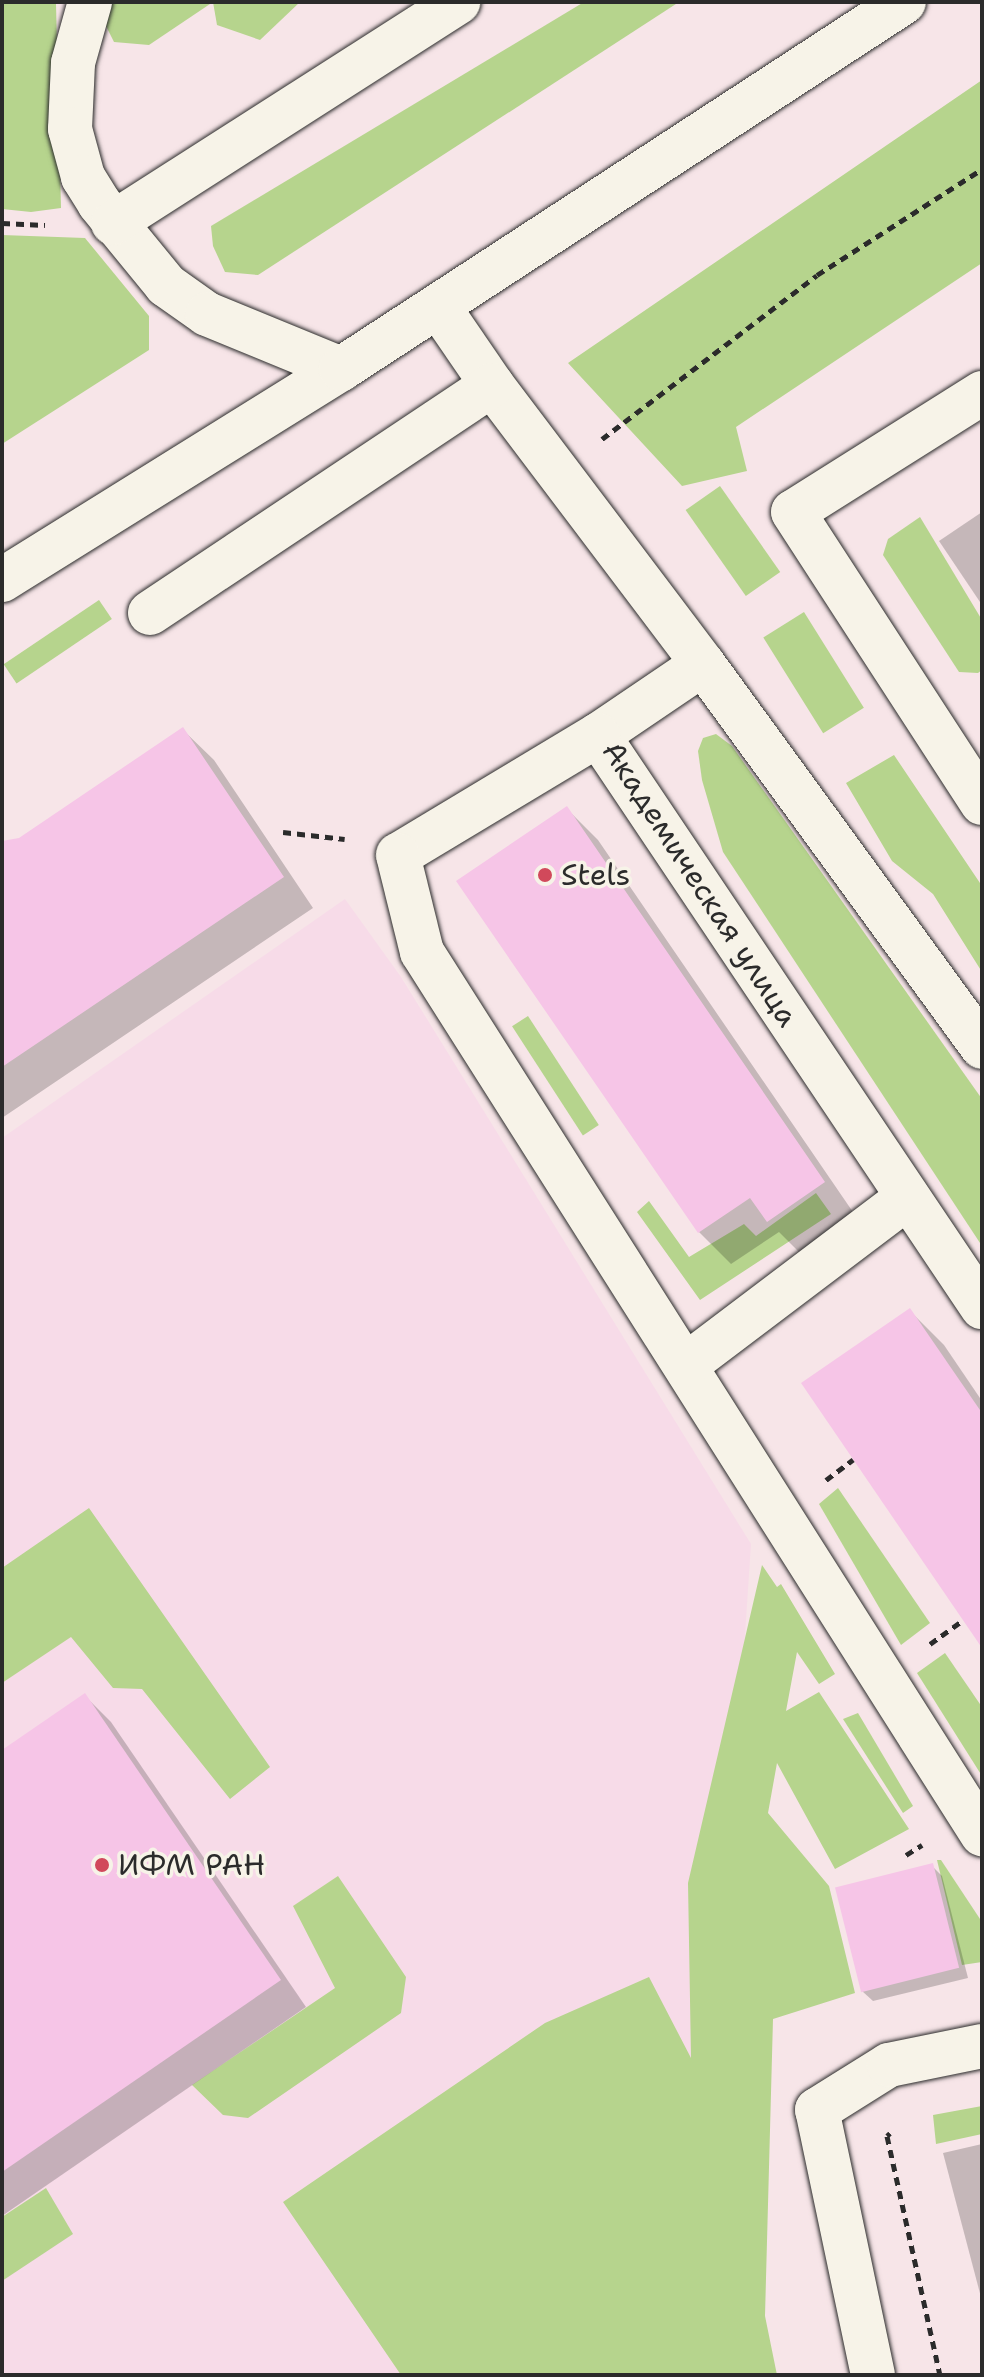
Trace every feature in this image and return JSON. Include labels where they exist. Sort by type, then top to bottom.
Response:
[{"type":"street","points":[[90,2],[73,63],[70,129],[83,177],[106,213],[166,285],[207,314],[341,369]]},
{"type":"street","points":[[106,213],[458,2]]},
{"type":"street","points":[[2,580],[341,369],[904,2]]},
{"type":"street","points":[[438,306],[492,385],[703,664],[982,1047]]},
{"type":"street","points":[[150,613],[492,385]]},
{"type":"street","points":[[982,393],[793,512],[982,805]]},
{"type":"street","name":"Академическая улица","points":[[703,664],[598,735],[982,1307]]},
{"type":"street","points":[[598,735],[398,855],[422,952],[982,1834]]},
{"type":"street","points":[[686,1365],[908,1197]]},
{"type":"street","points":[[873,2375],[817,2110],[889,2065],[982,2046]]},
{"type":"path","points":[[558,472],[817,275],[982,169]]},
{"type":"path","points":[[820,1484],[853,1460]]},
{"type":"path","points":[[925,1647],[963,1620]]},
{"type":"path","points":[[889,2065],[905,2121],[887,2136],[940,2375]]},
{"type":"shaded area","name":"ИФМ РАН","points":[[345,899],[401,977],[751,1544],[696,2375],[2,2375],[2,1138]]},
{"type":"green space","points":[[2,2],[56,4],[61,208],[31,212],[2,209]]},
{"type":"green space","points":[[112,2],[210,4],[149,45],[114,42],[102,18]]},
{"type":"green space","points":[[213,2],[300,2],[260,40],[217,25]]},
{"type":"green space","points":[[584,2],[679,2],[258,275],[225,272],[213,246],[211,226]]},
{"type":"green space","points":[[982,80],[982,263],[736,427],[747,471],[682,486],[568,363]]},
{"type":"green space","points":[[2,235],[85,238],[149,316],[149,350],[2,444]]},
{"type":"green space","points":[[720,486],[780,572],[746,596],[686,510]]},
{"type":"green space","points":[[920,517],[982,620],[982,670],[978,673],[959,672],[883,555],[888,539]]},
{"type":"green space","points":[[99,600],[112,619],[17,683],[4,664]]},
{"type":"green space","points":[[804,612],[864,708],[823,733],[763,637]]},
{"type":"green space","points":[[716,734],[732,746],[982,1099],[982,1246],[723,852],[702,780],[698,751],[703,738]]},
{"type":"green space","points":[[894,755],[982,886],[982,972],[933,894],[892,861],[846,783]]},
{"type":"green space","points":[[528,1016],[599,1125],[583,1135],[512,1026]]},
{"type":"green space","points":[[816,1193],[831,1214],[700,1300],[637,1212],[649,1201],[689,1257],[744,1224],[756,1236]]},
{"type":"green space","points":[[838,1488],[930,1623],[901,1645],[819,1504]]},
{"type":"green space","points":[[89,1508],[270,1767],[230,1799],[142,1689],[113,1688],[71,1637],[2,1683],[2,1568]]},
{"type":"green space","points":[[762,1565],[777,1587],[781,1584],[835,1674],[819,1684],[797,1652],[786,1711],[819,1692],[909,1829],[835,1869],[777,1763],[768,1813],[829,1886],[855,1993],[773,2019],[765,2316],[777,2375],[401,2375],[283,2202],[545,2023],[649,1977],[691,2058],[688,1883]]},
{"type":"green space","points":[[945,1653],[982,1707],[982,1776],[917,1673]]},
{"type":"green space","points":[[858,1713],[913,1806],[903,1813],[843,1719]]},
{"type":"green space","points":[[937,1860],[941,1860],[982,1922],[982,1962],[962,1965]]},
{"type":"green space","points":[[338,1876],[406,1977],[401,2013],[248,2118],[223,2115],[192,2085],[335,1988],[293,1906]]},
{"type":"green space","points":[[982,2106],[982,2134],[936,2144],[933,2115]]},
{"type":"green space","points":[[46,2188],[73,2234],[2,2281],[2,2217]]},
{"type":"building","points":[[183,727],[284,877],[2,1067],[2,841],[19,838]]},
{"type":"building","points":[[567,806],[825,1182],[767,1222],[750,1198],[698,1233],[456,881]]},
{"type":"building","points":[[910,1308],[982,1413],[982,1648],[801,1383]]},
{"type":"building","name":"ИФМ РАН","points":[[85,1693],[281,1980],[2,2172],[2,1750]]},
{"type":"building","points":[[933,1863],[959,1968],[861,1992],[835,1887]]},
{"type":"place","name":"Stels","points":[[545,875]]},
{"type":"place","name":"ИФМ РАН","points":[[102,1865]]}]
